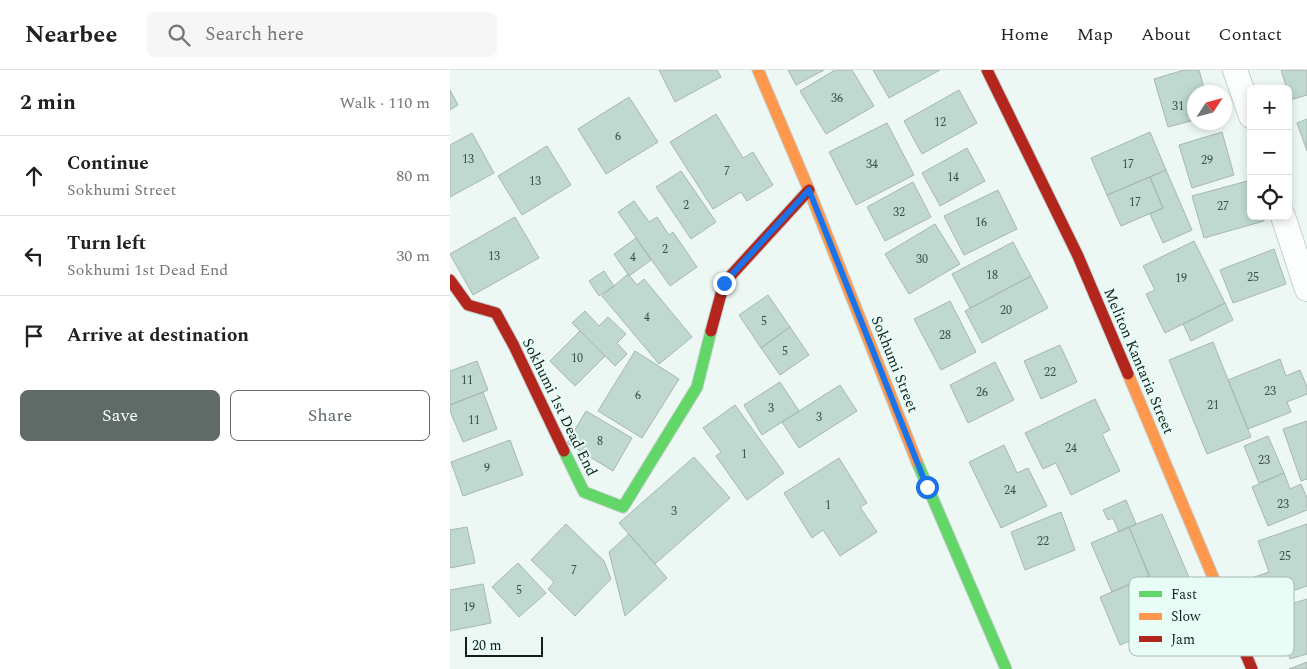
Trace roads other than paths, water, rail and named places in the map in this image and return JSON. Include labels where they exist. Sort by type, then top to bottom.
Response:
[{"type":"street","name":"Sokhumi Street","points":[[758,70],[809,190],[927,487],[1006,669]]},
{"type":"street","name":"Meliton Kantaria Street","points":[[987,70],[1078,256],[1213,577]]},
{"type":"street","points":[[1236,70],[1247,104]]},
{"type":"street","name":"Sokhumi 1st Dead End","points":[[450,280],[468,305],[496,313],[514,346],[584,492],[623,507],[697,387],[724,283],[809,190]]},
{"type":"street","points":[[1284,220],[1307,289]]},
{"type":"street","name":"Meliton Kantaria Street","points":[[1247,656],[1252,669]]}]
